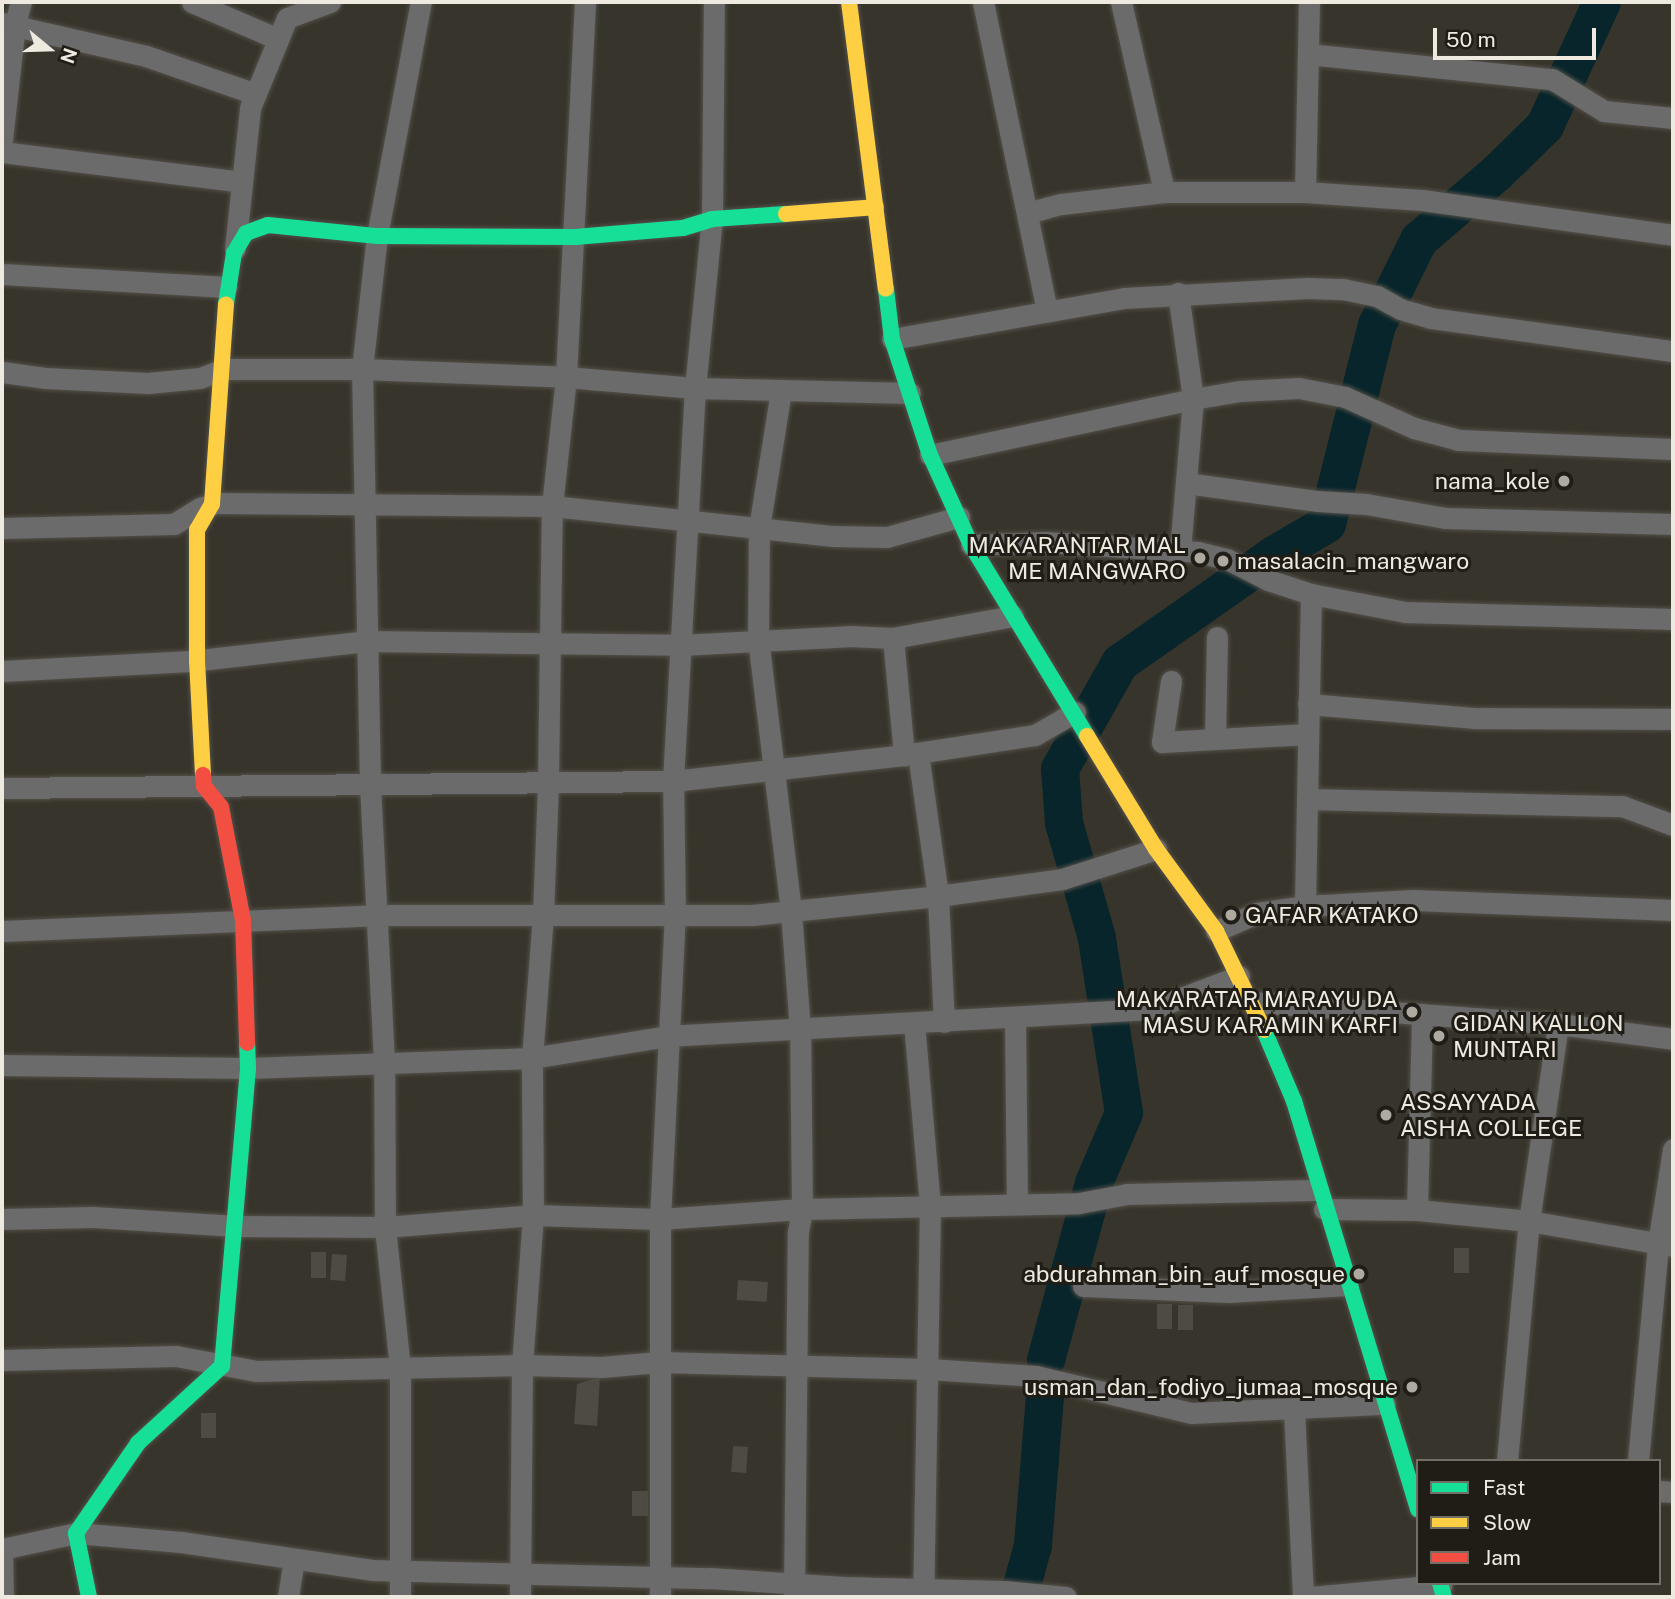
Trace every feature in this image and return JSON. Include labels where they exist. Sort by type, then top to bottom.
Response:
[{"type":"street","points":[[2,140],[9,23],[21,2]]},
{"type":"street","points":[[192,2],[278,39]]},
{"type":"street","points":[[89,1597],[76,1533],[138,1443],[222,1366],[248,1068],[243,920],[221,807],[204,786],[197,660],[197,530],[212,504],[224,369],[227,287],[234,253],[250,108],[287,18],[330,2]]},
{"type":"street","points":[[400,1597],[400,1368],[385,1227],[384,1061],[370,783],[362,503],[362,369],[377,236],[421,2]]},
{"type":"street","points":[[520,1597],[522,1365],[533,1215],[532,1058],[543,915],[548,782],[552,506],[566,377],[585,2]]},
{"type":"street","points":[[660,1588],[660,1219],[675,916],[673,780],[695,388],[712,219],[714,2]]},
{"type":"street","points":[[849,2],[892,339],[930,455],[971,545],[1156,849],[1216,931],[1252,1002],[1294,1101],[1321,1199],[1416,1497]]},
{"type":"street","points":[[983,2],[1047,311]]},
{"type":"street","points":[[1121,2],[1164,192]]},
{"type":"street","points":[[1305,192],[1309,2]]},
{"type":"street","points":[[9,23],[146,56],[256,94]]},
{"type":"street","points":[[1308,54],[1552,79],[1604,111],[1673,118]]},
{"type":"street","points":[[2,152],[242,182]]},
{"type":"street","points":[[1027,214],[1061,204],[1164,192],[1305,192],[1422,200],[1673,235]]},
{"type":"street","points":[[234,253],[246,233],[268,225],[377,236],[575,237],[683,228],[712,219],[876,207]]},
{"type":"street","points":[[2,274],[227,287]]},
{"type":"street","points":[[892,339],[1047,311],[1178,293],[1308,288],[1343,289],[1377,296],[1401,310],[1499,330],[1673,351]]},
{"type":"street","points":[[1178,293],[1193,399],[1180,550]]},
{"type":"street","points":[[2,373],[148,383],[200,378],[224,369],[362,369],[566,377],[695,388],[910,393]]},
{"type":"street","points":[[930,455],[1193,399],[1240,391],[1299,388],[1345,397],[1414,428],[1459,440],[1673,449]]},
{"type":"street","points":[[781,390],[760,528],[758,640],[791,911],[800,1029],[802,1209],[797,1232],[799,1365],[794,1590]]},
{"type":"street","points":[[1186,483],[1318,501],[1366,504],[1445,518],[1673,524]]},
{"type":"street","points":[[2,528],[174,524],[212,504],[552,506],[689,519],[833,537],[887,537],[958,517]]},
{"type":"street","points":[[971,545],[1045,542],[1180,550],[1227,559],[1268,580],[1311,594],[1405,612],[1673,619]]},
{"type":"street","points":[[1306,906],[1311,594]]},
{"type":"street","points":[[2,671],[197,660],[366,641],[550,641],[680,645],[849,636],[893,638],[1013,616]]},
{"type":"street","points":[[893,638],[911,754],[938,896],[944,1021]]},
{"type":"street","points":[[1215,739],[1217,638]]},
{"type":"street","points":[[1171,681],[1162,742],[1308,734]]},
{"type":"street","points":[[1308,704],[1473,718],[1673,719]]},
{"type":"street","points":[[2,788],[673,780],[911,754],[1035,735],[1076,714]]},
{"type":"street","points":[[1307,799],[1622,806],[1673,825]]},
{"type":"street","points":[[2,931],[377,915],[675,916],[791,911],[938,896],[1072,877],[1156,849]]},
{"type":"street","points":[[1216,931],[1257,914],[1306,906],[1413,900],[1673,910]]},
{"type":"street","points":[[2,1065],[248,1068],[384,1061],[532,1058],[668,1036],[1152,1009],[1239,976]]},
{"type":"street","points":[[1252,1002],[1558,1024],[1673,1039]]},
{"type":"street","points":[[1417,1210],[1422,1014]]},
{"type":"street","points":[[1015,1018],[1017,1203]]},
{"type":"street","points":[[914,1023],[930,1207],[923,1593]]},
{"type":"street","points":[[1507,1459],[1529,1221],[1558,1024]]},
{"type":"street","points":[[1638,1459],[1666,1245],[1673,1149]]},
{"type":"street","points":[[2,1219],[93,1217],[236,1226],[385,1227],[533,1215],[660,1219],[802,1209],[1079,1203],[1127,1194],[1321,1199],[1529,1221],[1666,1245]]},
{"type":"street","points":[[1083,1286],[1229,1292],[1348,1285]]},
{"type":"street","points":[[2,1360],[176,1356],[257,1371],[522,1365],[601,1367],[659,1362],[929,1369],[1036,1376],[1191,1413],[1294,1411],[1385,1404]]},
{"type":"street","points":[[1294,1411],[1303,1597]]},
{"type":"street","points":[[3,1597],[2,1549],[76,1533],[181,1542],[294,1561],[402,1571],[521,1574],[660,1588],[710,1578],[794,1590],[923,1593],[1004,1591],[1066,1597]]},
{"type":"street","points":[[288,1597],[294,1561]]},
{"type":"street","points":[[1311,1597],[1442,1589]]},
{"type":"building","points":[[1454,1248],[1469,1248],[1469,1273],[1454,1273]]},
{"type":"building","points":[[311,1252],[326,1252],[326,1278],[311,1278]]},
{"type":"building","points":[[332,1254],[347,1255],[345,1281],[330,1280]]},
{"type":"building","points":[[738,1280],[768,1282],[767,1302],[737,1300]]},
{"type":"building","points":[[1157,1304],[1172,1304],[1172,1329],[1157,1329]]},
{"type":"building","points":[[1178,1305],[1193,1305],[1193,1330],[1178,1330]]},
{"type":"building","points":[[600,1377],[597,1426],[574,1424],[577,1384]]},
{"type":"building","points":[[201,1413],[216,1413],[216,1438],[201,1438]]},
{"type":"building","points":[[733,1446],[748,1447],[746,1473],[731,1472]]},
{"type":"building","points":[[632,1491],[648,1491],[648,1516],[632,1516]]},
{"type":"waterway","points":[[1046,1360],[1094,1183],[1124,1113],[1097,938],[1064,823],[1060,769],[1120,663],[1274,555],[1327,524],[1377,325],[1419,240],[1498,172],[1545,126],[1602,2]]},
{"type":"waterway","points":[[1019,1597],[1033,1545],[1045,1396]]},
{"type":"traffic: fast","points":[[226,304],[234,253],[246,233],[268,225],[377,236],[575,237],[683,228],[712,219],[786,214]]},
{"type":"traffic: fast","points":[[886,289],[892,339],[930,455],[971,545],[1087,736]]},
{"type":"traffic: fast","points":[[1264,1030],[1294,1101],[1416,1503]]},
{"type":"traffic: fast","points":[[89,1597],[76,1533],[138,1443],[222,1366],[248,1068],[247,1043]]},
{"type":"traffic: fast","points":[[1441,1585],[1444,1597]]},
{"type":"traffic: slow","points":[[849,2],[886,289]]},
{"type":"traffic: slow","points":[[786,214],[876,207]]},
{"type":"traffic: slow","points":[[203,775],[197,660],[197,530],[212,504],[226,304]]},
{"type":"traffic: slow","points":[[1087,736],[1156,849],[1216,931],[1264,1030]]},
{"type":"traffic: jam","points":[[203,775],[204,786],[221,807],[243,920],[247,1043]]},
{"type":"place","name":"nama_kole","points":[[1564,481]]},
{"type":"place","name":"MAKARANTAR MAL ME MANGWARO","points":[[1200,558]]},
{"type":"place","name":"masalacin_mangwaro","points":[[1223,561]]},
{"type":"place","name":"GAFAR KATAKO","points":[[1231,915]]},
{"type":"place","name":"MAKARATAR MARAYU DA MASU KARAMIN KARFI","points":[[1412,1012]]},
{"type":"place","name":"GIDAN KALLON MUNTARI","points":[[1439,1036]]},
{"type":"place","name":"ASSAYYADA AISHA COLLEGE","points":[[1386,1115]]},
{"type":"place","name":"abdurahman_bin_auf_mosque","points":[[1359,1274]]},
{"type":"place","name":"usman_dan_fodiyo_jumaa_mosque","points":[[1412,1387]]}]
